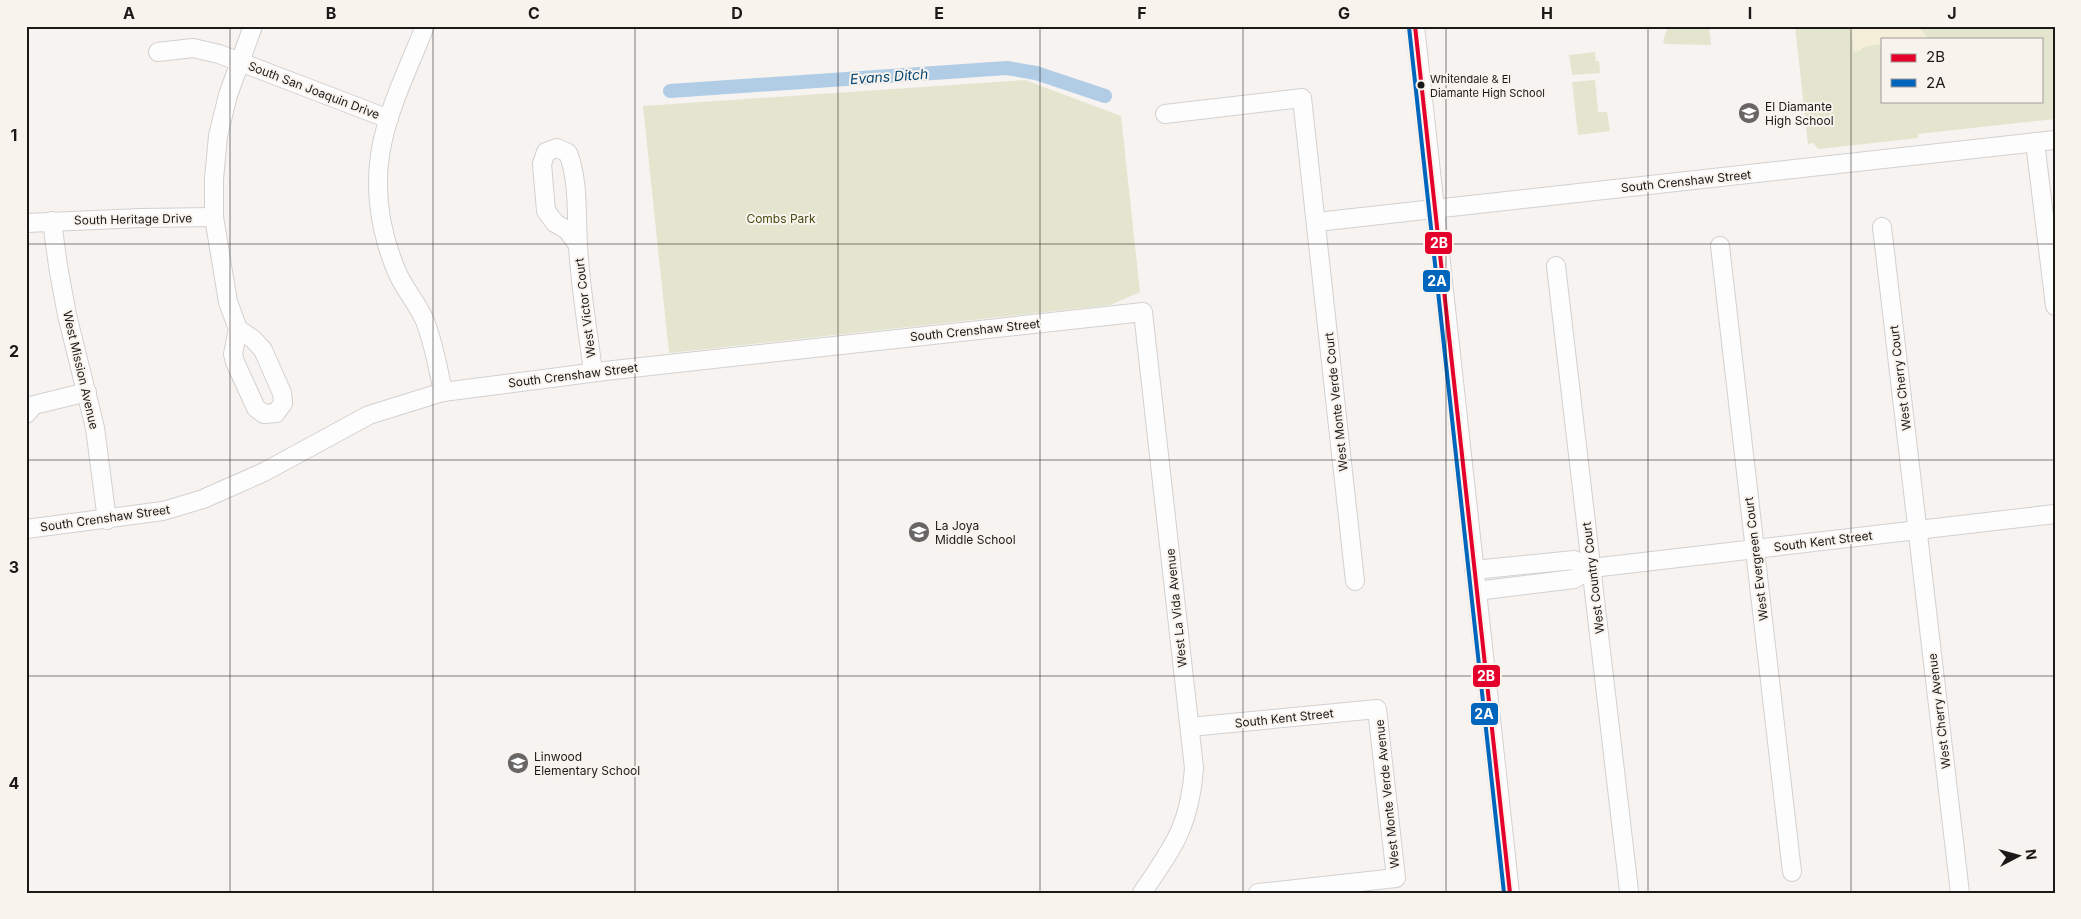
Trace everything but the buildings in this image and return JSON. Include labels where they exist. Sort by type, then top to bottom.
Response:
[{"type":"street","points":[[238,329],[228,302],[214,217],[214,178],[218,136],[228,95],[253,26]]},
{"type":"street","points":[[425,26],[389,119],[382,146],[378,193],[383,232],[397,273],[424,320],[437,363],[443,392]]},
{"type":"street","points":[[1415,26],[1510,893]]},
{"type":"street","name":"South San Joaquin Drive","points":[[158,52],[193,48],[239,62],[389,119]]},
{"type":"street","points":[[1165,114],[1302,98],[1317,222]]},
{"type":"street","name":"South Crenshaw Street","points":[[1317,222],[2055,140]]},
{"type":"street","points":[[2035,142],[2055,306]]},
{"type":"street","name":"West Victor Court","points":[[578,245],[567,230],[555,224],[546,211],[542,164],[546,152],[557,148],[568,153],[572,163],[578,220],[578,245],[593,372]]},
{"type":"street","name":"South Heritage Drive","points":[[26,223],[214,217]]},
{"type":"street","name":"West Mission Avenue","points":[[52,221],[66,307],[95,428],[107,520]]},
{"type":"street","name":"West Monte Verde Court","points":[[1317,222],[1355,581]]},
{"type":"street","name":"West Cherry Court","points":[[1882,226],[1918,530]]},
{"type":"street","name":"West Evergreen Court","points":[[1720,246],[1792,872]]},
{"type":"street","name":"West Country Court","points":[[1556,266],[1629,891]]},
{"type":"street","name":"South Crenshaw Street","points":[[26,529],[107,520],[163,511],[203,498],[264,472],[369,415],[443,392],[593,372],[1143,312]]},
{"type":"street","name":"West La Vida Avenue","points":[[1142,893],[1176,842],[1187,816],[1193,789],[1194,768],[1143,312]]},
{"type":"street","points":[[29,407],[87,392]]},
{"type":"street","name":"South Kent Street","points":[[1476,592],[1574,579],[1592,568],[2055,514]]},
{"type":"street","name":"West Cherry Avenue","points":[[1918,530],[1960,893]]},
{"type":"street","name":"South Kent Street","points":[[1474,570],[1574,560],[1592,568]]},
{"type":"street","name":"South Kent Street","points":[[1190,727],[1377,709]]},
{"type":"street","name":"West Monte Verde Avenue","points":[[1258,893],[1396,878],[1377,709]]},
{"type":"green space","points":[[1668,26],[1709,26],[1711,45],[1665,44],[1663,41]]},
{"type":"green space","points":[[1795,26],[2055,26],[2055,119],[1918,134],[1918,138],[1819,149],[1813,143],[1808,144]]},
{"type":"green space","points":[[1595,52],[1596,61],[1599,61],[1600,73],[1572,75],[1569,55]]},
{"type":"green space","name":"Combs Park","points":[[1025,80],[1121,116],[1140,292],[1110,305],[669,353],[643,106]]},
{"type":"green space","points":[[1595,80],[1598,112],[1607,112],[1610,131],[1578,135],[1572,82]]},
{"type":"sand","points":[[1851,26],[1918,26],[1928,38],[1881,38],[1881,44],[1863,47],[1860,51],[1854,52]]},
{"type":"waterway","name":"Evans Ditch","points":[[670,91],[1007,68],[1036,73],[1105,96]]},
{"type":"transit line","name":"2B","points":[[1415,26],[1510,893]]},
{"type":"transit line","name":"2A","points":[[1409,27],[1504,893]]},
{"type":"place","name":"Whitendale & El Diamante High School","points":[[1421,85]]},
{"type":"place","name":"El Diamante High School","points":[[1749,113]]},
{"type":"place","name":"La Joya Middle School","points":[[919,532]]},
{"type":"place","name":"Linwood Elementary School","points":[[518,763]]}]
